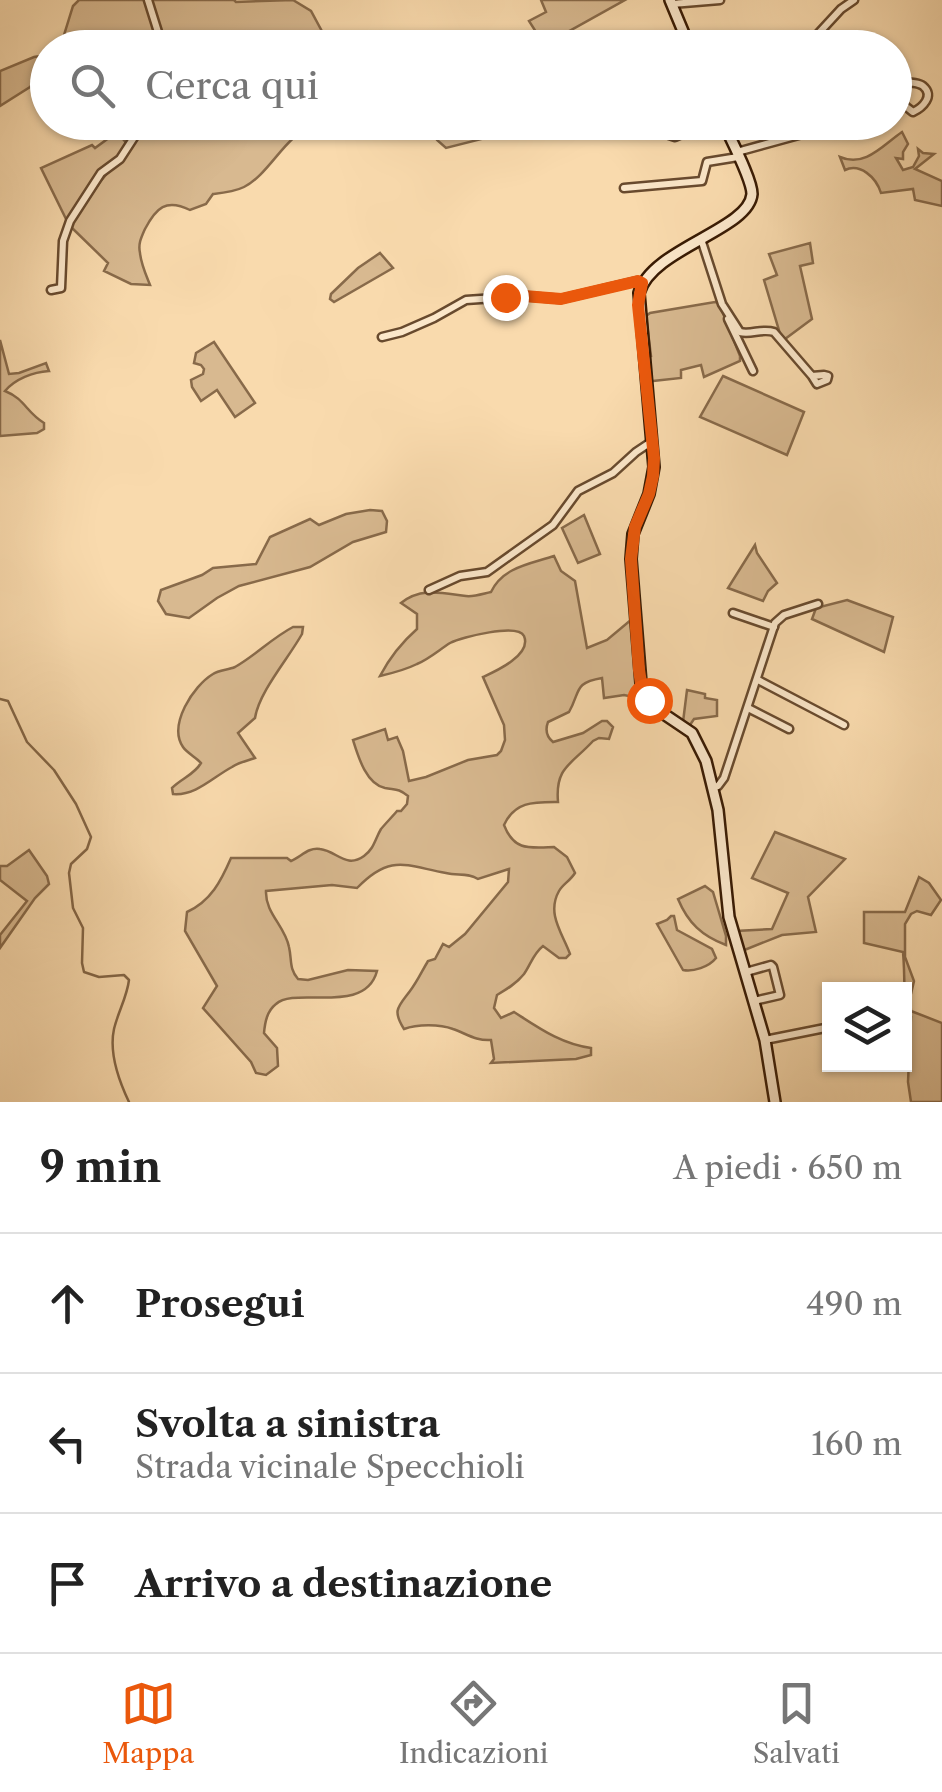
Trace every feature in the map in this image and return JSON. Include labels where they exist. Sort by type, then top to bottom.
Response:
[{"type":"street","points":[[148,0],[157,30]]},
{"type":"street","points":[[683,30],[671,2],[720,0]]},
{"type":"street","points":[[822,30],[854,0]]},
{"type":"street","points":[[912,83],[924,87],[928,96],[923,107],[912,111]]},
{"type":"street","points":[[51,290],[61,288],[63,241],[70,221],[101,174],[120,160],[133,140]]},
{"type":"street","points":[[730,140],[751,188],[750,201],[743,212],[664,261],[642,283],[638,305],[653,476],[635,527],[631,559],[641,683],[655,708],[685,726],[695,737],[714,787],[729,918],[765,1040],[775,1102]]},
{"type":"street","points":[[624,188],[702,181],[707,162],[783,140]]},
{"type":"street","points":[[701,239],[722,304],[752,371]]},
{"type":"street","points":[[382,336],[402,332],[466,300],[524,296],[561,299],[642,283]]},
{"type":"street","points":[[722,304],[740,332],[774,332],[812,376]]},
{"type":"street","points":[[429,590],[460,576],[487,572],[557,521],[578,490],[613,473],[652,442]]},
{"type":"street","points":[[714,787],[724,778],[774,627],[784,615],[818,604]]},
{"type":"street","points":[[733,613],[774,627]]},
{"type":"street","points":[[758,680],[844,725]]},
{"type":"street","points":[[748,708],[789,729]]},
{"type":"street","points":[[746,972],[773,966],[783,1005]]},
{"type":"street","points":[[754,1001],[780,994]]},
{"type":"street","points":[[765,1040],[822,1029]]},
{"type":"shaded area","points":[[79,0],[144,0],[155,30],[66,30],[73,6]]},
{"type":"shaded area","points":[[151,0],[293,0],[311,11],[321,30],[160,30]]},
{"type":"shaded area","points":[[541,0],[625,0],[571,30],[535,30],[529,21],[546,12]]},
{"type":"shaded area","points":[[30,59],[30,87],[0,106],[0,71]]},
{"type":"shaded area","points":[[106,140],[124,140],[128,145],[98,174],[67,221],[41,168],[92,145],[95,148]]},
{"type":"shaded area","points":[[134,140],[291,140],[244,187],[213,194],[206,204],[190,210],[168,205],[153,215],[139,250],[150,285],[131,284],[104,271],[108,263],[70,226],[100,182],[121,162]]},
{"type":"shaded area","points":[[437,140],[478,140],[446,148]]},
{"type":"shaded area","points":[[892,140],[906,140],[903,159],[896,158],[903,170],[913,167],[918,149],[934,154],[915,169],[942,181],[942,206],[915,200],[913,189],[881,193],[867,173],[856,168],[845,170],[840,157],[858,160]]},
{"type":"shaded area","points":[[810,243],[813,263],[800,266],[812,319],[785,339],[781,337],[764,280],[777,275],[769,254]]},
{"type":"shaded area","points":[[380,253],[393,268],[334,302],[330,299],[358,268]]},
{"type":"shaded area","points":[[719,303],[740,361],[704,377],[701,365],[681,370],[681,378],[648,384],[646,357],[651,356],[646,316]]},
{"type":"shaded area","points":[[0,340],[9,374],[46,363],[49,371],[25,377],[5,391],[44,423],[44,429],[37,433],[0,436]]},
{"type":"shaded area","points":[[214,342],[255,403],[235,417],[217,390],[201,401],[192,387],[191,380],[203,374],[204,369],[194,363],[196,353]]},
{"type":"shaded area","points":[[723,376],[804,412],[787,455],[700,417]]},
{"type":"shaded area","points":[[370,510],[382,511],[387,521],[386,532],[353,542],[310,567],[239,586],[189,618],[166,614],[158,601],[161,590],[213,568],[256,564],[270,537],[310,519],[319,525]]},
{"type":"shaded area","points":[[584,515],[600,554],[578,563],[562,528]]},
{"type":"shaded area","points":[[755,545],[777,583],[763,601],[728,588]]},
{"type":"shaded area","points":[[554,556],[561,571],[575,581],[587,648],[607,640],[632,619],[638,698],[604,698],[602,678],[593,680],[579,689],[569,712],[548,722],[547,733],[553,742],[583,733],[602,721],[613,727],[609,739],[593,741],[566,767],[559,781],[558,802],[520,807],[504,825],[518,844],[554,847],[567,857],[575,873],[559,891],[554,908],[570,954],[559,958],[543,946],[521,977],[497,995],[494,1008],[501,1018],[514,1012],[560,1039],[591,1048],[591,1055],[491,1063],[491,1040],[442,1026],[404,1029],[398,1009],[428,961],[435,959],[443,944],[449,947],[465,934],[508,882],[509,869],[478,879],[399,865],[380,870],[357,888],[332,885],[266,891],[269,906],[287,939],[298,979],[348,970],[377,971],[370,985],[359,993],[285,999],[276,1004],[267,1017],[264,1033],[277,1048],[278,1066],[266,1075],[256,1073],[251,1062],[203,1008],[217,986],[185,931],[187,912],[214,889],[231,858],[291,861],[316,849],[352,861],[367,853],[381,829],[407,804],[408,796],[373,781],[353,740],[385,729],[388,740],[397,737],[409,781],[468,760],[497,755],[505,740],[504,725],[483,677],[523,650],[524,636],[520,632],[489,632],[456,640],[426,660],[380,676],[417,629],[417,614],[401,603],[424,593],[469,596],[491,592],[510,572]]},
{"type":"shaded area","points":[[847,600],[893,617],[884,652],[812,619],[816,608]]},
{"type":"shaded area","points":[[293,627],[303,627],[302,634],[268,687],[255,718],[238,733],[255,758],[235,765],[197,789],[173,794],[172,788],[201,763],[179,738],[181,717],[198,687]]},
{"type":"shaded area","points":[[687,690],[717,700],[717,716],[694,719],[690,725],[683,722]]},
{"type":"shaded area","points":[[775,832],[845,859],[808,897],[816,932],[782,935],[742,951],[736,931],[772,929],[788,893],[752,878]]},
{"type":"shaded area","points":[[29,850],[49,884],[0,948],[0,935],[27,901],[0,880],[0,866],[7,866]]},
{"type":"shaded area","points":[[919,877],[929,883],[941,900],[931,915],[917,911],[905,924],[905,957],[914,981],[912,990],[912,982],[904,982],[903,952],[864,943],[864,912],[905,912]]},
{"type":"shaded area","points":[[705,886],[713,892],[726,945],[697,928],[678,899]]},
{"type":"shaded area","points":[[671,916],[677,930],[712,949],[716,958],[713,961],[701,968],[683,970],[657,924]]},
{"type":"shaded area","points":[[912,1011],[942,1023],[942,1102],[911,1102],[908,1072],[912,1072]]},
{"type":"waterway","points":[[0,699],[8,701],[27,742],[54,770],[91,837],[87,849],[71,864],[73,908],[83,928],[84,972],[99,977],[124,975],[129,980],[113,1038],[116,1066],[129,1102]]},
{"type":"route","points":[[505,297],[561,299],[642,283],[638,305],[654,467],[649,494],[633,534],[631,559],[639,670],[649,700]]}]
